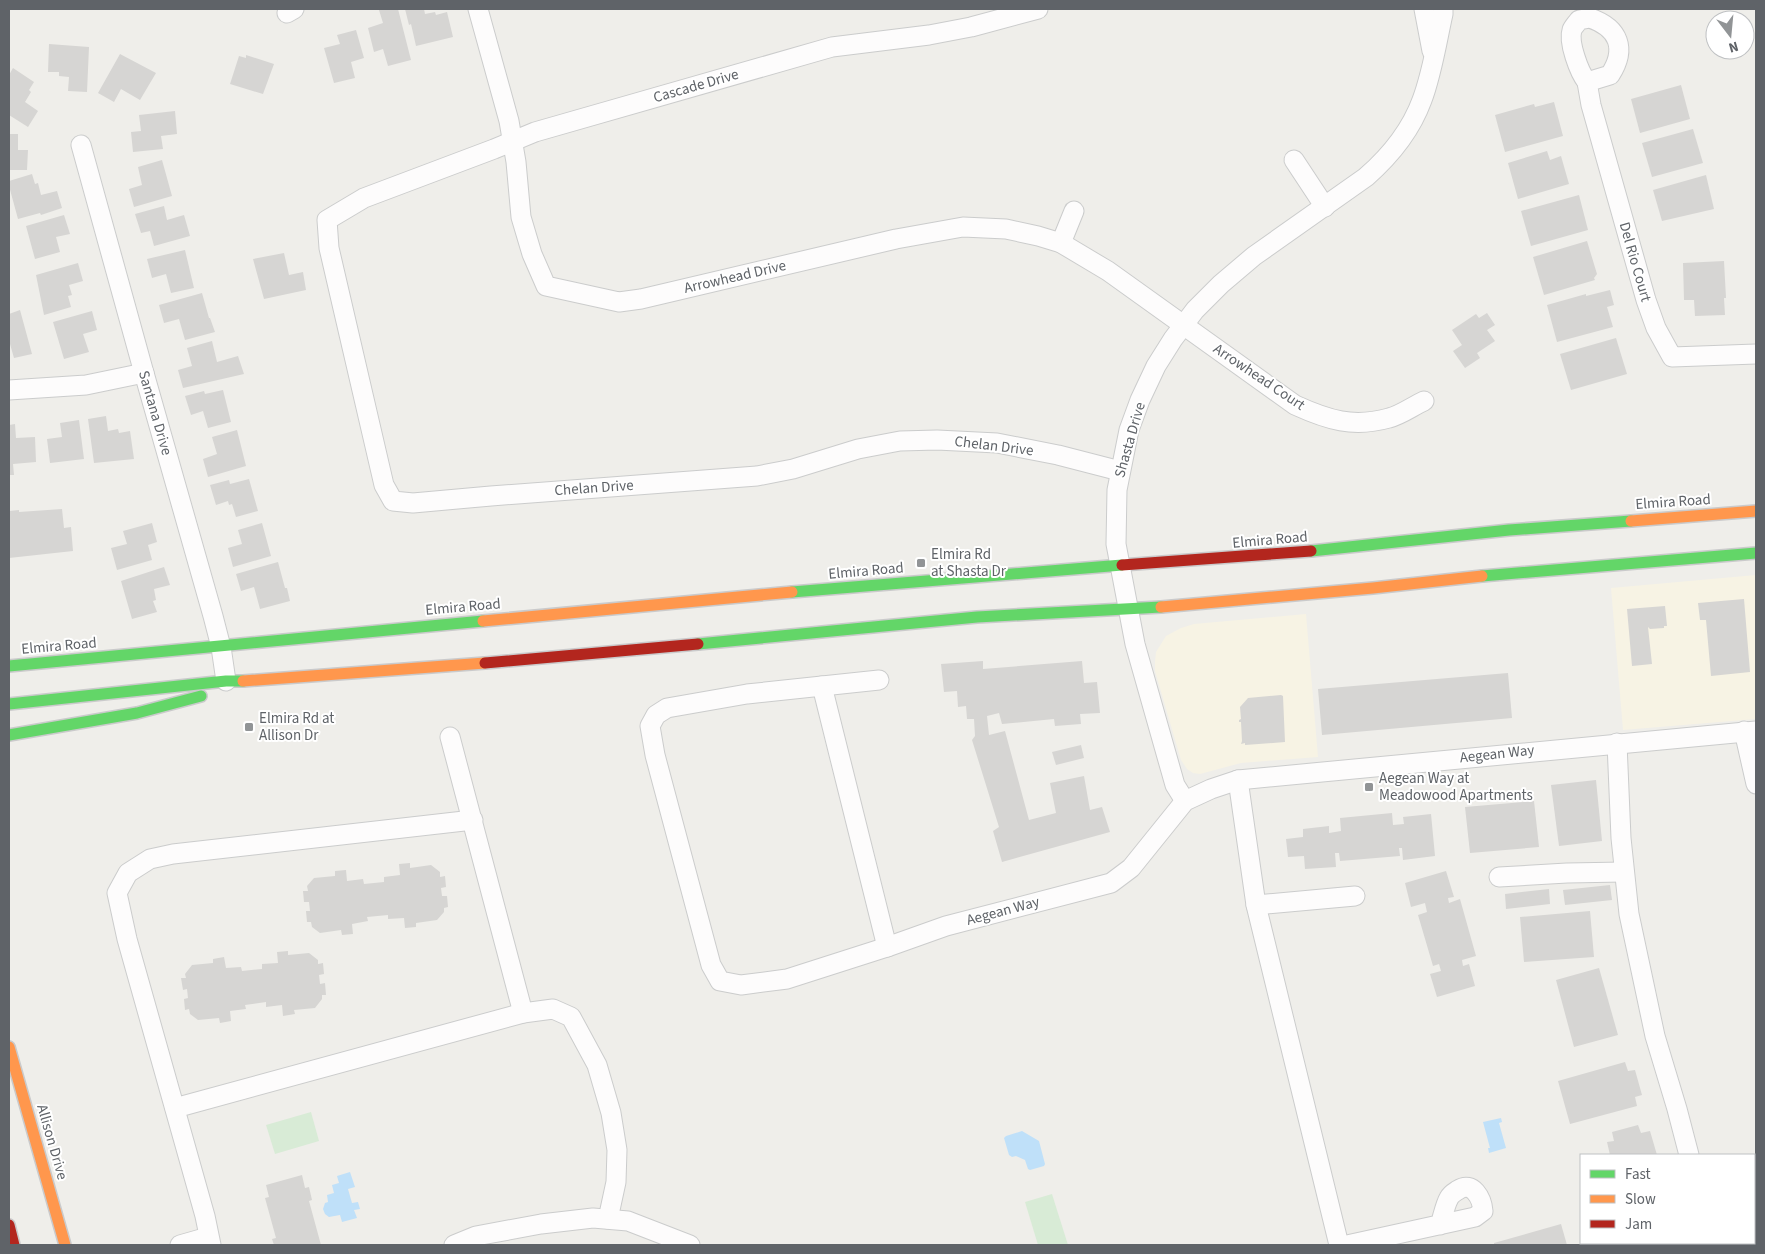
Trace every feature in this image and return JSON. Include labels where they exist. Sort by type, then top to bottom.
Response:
[{"type":"main road","name":"Elmira Road","points":[[9,666],[594,610],[1120,565],[1251,557],[1509,530],[1756,511]]},
{"type":"main road","points":[[9,704],[226,681],[248,681],[559,658],[977,618],[1130,609],[1373,588],[1513,572],[1756,553]]},
{"type":"main road","points":[[9,735],[137,713],[180,703],[248,681]]},
{"type":"main road","name":"Allison Drive","points":[[9,1047],[65,1245]]},
{"type":"main road","points":[[9,1225],[14,1245]]},
{"type":"street","name":"Arrowhead Drive","points":[[478,9],[513,141],[522,217],[532,254],[546,286],[619,302],[641,299],[887,241],[963,227],[1006,229],[1061,243],[1108,271],[1184,324]]},
{"type":"street","name":"Cascade Drive","points":[[364,198],[535,132],[832,47],[963,28],[1038,9]]},
{"type":"street","name":"Shasta Drive","points":[[1424,9],[1433,57]]},
{"type":"street","name":"Shasta Drive","points":[[1185,801],[1175,784],[1135,644],[1116,540],[1117,490],[1130,430],[1140,400],[1156,366],[1195,310],[1220,284],[1254,256],[1325,207],[1382,163],[1402,138],[1422,100],[1443,9]]},
{"type":"street","name":"Del Rio Court","points":[[1587,82],[1591,105],[1646,300],[1656,328],[1672,357],[1756,354]]},
{"type":"street","name":"Santana Drive","points":[[81,145],[214,616],[226,681]]},
{"type":"street","points":[[1294,160],[1325,207]]},
{"type":"street","name":"Chelan Drive","points":[[364,198],[327,220],[329,248],[384,485],[393,501],[413,503],[757,476],[793,469],[858,449],[900,442],[928,440],[997,443],[1058,455],[1120,471]]},
{"type":"street","points":[[1061,243],[1074,211]]},
{"type":"street","name":"Arrowhead Court","points":[[1184,324],[1295,405],[1324,418],[1357,424],[1390,418],[1424,400]]},
{"type":"street","points":[[9,390],[86,386],[144,372]]},
{"type":"street","name":"Aegean Way","points":[[879,680],[746,694],[667,708],[656,715],[650,726],[655,755],[711,965],[720,981],[740,985],[787,978],[887,947],[946,926],[1111,883],[1131,868],[1185,801],[1211,789],[1238,780],[1750,731]]},
{"type":"street","points":[[822,686],[887,947]]},
{"type":"street","points":[[1750,731],[1756,784]]},
{"type":"street","points":[[450,737],[523,1012]]},
{"type":"street","points":[[1617,743],[1620,838],[1629,914],[1655,1036],[1689,1154]]},
{"type":"street","points":[[1238,780],[1256,905],[1339,1245]]},
{"type":"street","points":[[180,1245],[210,1241],[205,1216],[175,1108],[126,939],[117,893],[128,873],[150,860],[173,854],[473,820]]},
{"type":"street","points":[[1499,877],[1624,872]]},
{"type":"street","points":[[1256,905],[1355,896]]},
{"type":"street","points":[[175,1108],[523,1012],[553,1008],[571,1017],[597,1065],[612,1113],[617,1150],[616,1182],[608,1219]]},
{"type":"street","points":[[454,1245],[476,1236],[541,1224],[593,1218],[628,1221],[690,1245]]},
{"type":"street","points":[[1347,1245],[1440,1224]]},
{"type":"shaded area","points":[[1756,575],[1756,719],[1623,730],[1611,588]]},
{"type":"shaded area","points":[[1306,614],[1318,757],[1241,763],[1200,774],[1193,773],[1187,769],[1181,760],[1155,671],[1156,652],[1166,636],[1194,624]]},
{"type":"green space","points":[[311,1112],[319,1141],[275,1154],[266,1125]]},
{"type":"green space","points":[[1052,1194],[1068,1245],[1038,1245],[1025,1202]]},
{"type":"water","points":[[1501,1118],[1502,1122],[1499,1123],[1506,1148],[1489,1153],[1488,1148],[1490,1148],[1483,1122]]},
{"type":"water","points":[[1022,1131],[1039,1141],[1044,1166],[1030,1170],[1025,1160],[1009,1155],[1004,1138]]},
{"type":"water","points":[[350,1172],[355,1187],[348,1189],[352,1203],[358,1202],[360,1209],[354,1210],[357,1218],[342,1222],[340,1215],[329,1217],[323,1209],[325,1203],[328,1202],[327,1195],[334,1193],[332,1185],[339,1183],[337,1176]]},
{"type":"building","points":[[398,9],[411,60],[388,66],[383,49],[374,52],[368,28],[383,23],[379,10]]},
{"type":"building","points":[[405,9],[424,9],[425,14],[435,12],[436,15],[447,12],[453,37],[416,46]]},
{"type":"building","points":[[356,30],[364,58],[351,62],[355,78],[334,83],[324,48],[340,44],[337,35]]},
{"type":"building","points":[[49,44],[89,47],[87,92],[68,91],[69,77],[59,76],[59,72],[48,72]]},
{"type":"building","points":[[120,54],[156,73],[140,100],[121,89],[114,102],[98,93]]},
{"type":"building","points":[[246,55],[274,64],[263,94],[230,84],[239,56],[246,58]]},
{"type":"building","points":[[13,68],[34,82],[25,102],[38,111],[28,127],[9,115],[9,75]]},
{"type":"building","points":[[1681,85],[1690,119],[1640,133],[1631,99]]},
{"type":"building","points":[[1554,102],[1563,136],[1505,152],[1495,115],[1534,104],[1535,107]]},
{"type":"building","points":[[175,111],[177,134],[161,136],[163,149],[133,152],[131,132],[141,131],[139,115]]},
{"type":"building","points":[[1693,129],[1703,163],[1652,177],[1642,143]]},
{"type":"building","points":[[9,134],[18,134],[18,150],[28,150],[27,170],[9,170]]},
{"type":"building","points":[[1547,151],[1550,160],[1561,156],[1569,184],[1518,199],[1508,163]]},
{"type":"building","points":[[162,160],[172,196],[134,207],[129,189],[142,185],[138,167]]},
{"type":"building","points":[[32,174],[35,184],[38,183],[41,195],[57,191],[62,208],[41,215],[40,213],[18,219],[9,181]]},
{"type":"building","points":[[1706,175],[1714,209],[1662,221],[1653,190]]},
{"type":"building","points":[[1579,195],[1588,230],[1531,246],[1521,211]]},
{"type":"building","points":[[164,206],[167,220],[184,215],[190,236],[154,246],[150,231],[141,233],[135,214]]},
{"type":"building","points":[[64,215],[70,234],[56,237],[60,252],[35,259],[26,226]]},
{"type":"building","points":[[1587,241],[1597,274],[1594,278],[1595,280],[1544,295],[1533,257]]},
{"type":"building","points":[[185,250],[194,288],[171,293],[166,274],[152,278],[147,259]]},
{"type":"building","points":[[284,253],[289,275],[303,272],[306,290],[264,299],[253,259]]},
{"type":"building","points":[[1724,261],[1725,315],[1695,316],[1694,300],[1684,300],[1683,263]]},
{"type":"building","points":[[78,263],[83,281],[69,285],[72,295],[68,296],[71,307],[44,315],[36,275]]},
{"type":"building","points":[[1610,290],[1614,305],[1607,307],[1613,327],[1557,342],[1547,305],[1586,294],[1586,296]]},
{"type":"building","points":[[202,293],[215,332],[185,340],[179,319],[164,323],[159,305]]},
{"type":"building","points":[[20,310],[32,354],[14,358],[9,345],[9,314]]},
{"type":"building","points":[[92,311],[97,330],[83,334],[89,352],[64,359],[53,322]]},
{"type":"building","points":[[1487,313],[1495,325],[1487,330],[1495,341],[1477,353],[1480,358],[1465,368],[1453,351],[1462,345],[1452,330],[1476,314],[1479,318]]},
{"type":"building","points":[[1616,338],[1627,374],[1571,390],[1560,354]]},
{"type":"building","points":[[212,341],[217,362],[238,356],[244,374],[183,388],[178,370],[192,366],[187,348]]},
{"type":"building","points":[[223,390],[231,422],[208,428],[203,411],[191,415],[185,396],[204,391],[205,394]]},
{"type":"building","points":[[106,416],[108,431],[118,429],[119,433],[130,431],[134,459],[94,463],[88,419]]},
{"type":"building","points":[[79,420],[84,459],[50,463],[47,439],[62,437],[60,423]]},
{"type":"building","points":[[15,424],[16,438],[35,437],[36,462],[13,464],[14,475],[9,475],[9,425]]},
{"type":"building","points":[[237,430],[246,466],[208,477],[203,459],[217,454],[212,437]]},
{"type":"building","points":[[249,479],[258,511],[236,517],[232,504],[229,505],[228,501],[216,505],[210,485],[229,480],[230,484]]},
{"type":"building","points":[[62,509],[64,528],[71,527],[73,551],[9,558],[9,511]]},
{"type":"building","points":[[152,523],[157,542],[148,545],[152,560],[117,570],[111,548],[127,544],[123,531]]},
{"type":"building","points":[[262,523],[271,556],[233,567],[228,548],[242,544],[238,530]]},
{"type":"building","points":[[278,562],[290,601],[260,609],[254,587],[241,591],[236,574]]},
{"type":"building","points":[[164,567],[170,585],[154,589],[156,600],[153,601],[157,612],[132,619],[121,581]]},
{"type":"building","points":[[1744,599],[1750,672],[1711,676],[1706,620],[1700,620],[1698,603]]},
{"type":"building","points":[[1665,606],[1667,626],[1650,629],[1648,627],[1652,664],[1632,666],[1627,609]]},
{"type":"building","points":[[983,661],[983,669],[1082,661],[1084,683],[1097,682],[1100,713],[1080,714],[1081,724],[1055,726],[1054,719],[1002,724],[999,713],[987,716],[989,735],[1005,731],[1029,820],[1056,813],[1050,783],[1084,776],[1090,810],[1102,807],[1110,832],[1002,862],[993,831],[999,827],[972,740],[975,736],[974,719],[967,719],[966,706],[958,707],[957,691],[944,692],[941,664]]},
{"type":"building","points":[[1508,673],[1512,718],[1322,735],[1318,689]]},
{"type":"building","points":[[1283,696],[1285,742],[1241,744],[1240,707],[1248,698]]},
{"type":"building","points":[[1081,745],[1084,758],[1056,765],[1052,752]]},
{"type":"building","points":[[1596,780],[1602,841],[1559,846],[1551,785]]},
{"type":"building","points":[[1534,801],[1539,847],[1470,853],[1465,807]]},
{"type":"building","points":[[1392,813],[1393,825],[1404,824],[1403,817],[1431,814],[1435,856],[1403,860],[1402,848],[1399,848],[1400,856],[1340,861],[1339,853],[1335,853],[1336,867],[1305,869],[1304,856],[1288,857],[1286,839],[1303,837],[1303,829],[1329,826],[1329,833],[1341,831],[1340,818]]},
{"type":"building","points":[[410,863],[410,868],[431,865],[440,872],[440,877],[445,876],[446,887],[441,888],[442,896],[447,896],[448,907],[444,908],[444,912],[437,920],[416,923],[416,927],[405,928],[404,918],[388,919],[388,915],[367,917],[368,921],[352,924],[353,934],[342,935],[341,930],[320,933],[312,927],[311,922],[307,922],[306,911],[310,911],[309,902],[304,902],[303,891],[308,891],[307,886],[314,878],[335,876],[335,871],[346,870],[347,881],[363,879],[364,884],[384,882],[384,877],[400,875],[399,864]]},
{"type":"building","points":[[1446,871],[1454,897],[1448,898],[1449,903],[1460,899],[1476,956],[1462,960],[1463,966],[1469,964],[1475,986],[1437,997],[1430,974],[1441,971],[1439,964],[1433,966],[1418,915],[1427,912],[1425,903],[1411,907],[1405,883]]},
{"type":"building","points":[[1610,885],[1612,900],[1565,905],[1563,890]]},
{"type":"building","points":[[1549,889],[1550,904],[1506,909],[1505,894]]},
{"type":"building","points":[[1590,911],[1594,957],[1524,962],[1520,917]]},
{"type":"building","points":[[288,951],[288,955],[309,953],[318,960],[318,964],[323,963],[324,974],[319,975],[320,984],[325,983],[326,995],[322,995],[322,999],[315,1008],[294,1010],[295,1014],[283,1016],[282,1005],[266,1007],[266,1002],[245,1005],[246,1009],[230,1011],[231,1021],[220,1023],[219,1018],[198,1020],[190,1014],[189,1009],[185,1010],[184,999],[188,998],[187,989],[183,990],[181,978],[186,978],[185,974],[192,965],[213,963],[213,959],[224,957],[226,968],[241,967],[242,971],[262,969],[262,964],[278,963],[277,952]]},
{"type":"building","points":[[1599,968],[1618,1035],[1574,1047],[1556,980]]},
{"type":"building","points":[[1625,1062],[1628,1071],[1635,1070],[1642,1095],[1635,1097],[1637,1106],[1570,1124],[1558,1081]]},
{"type":"building","points":[[1638,1125],[1641,1133],[1650,1131],[1657,1154],[1610,1154],[1607,1142],[1614,1141],[1612,1132]]},
{"type":"building","points":[[302,1175],[305,1188],[309,1187],[312,1200],[309,1201],[321,1245],[274,1245],[272,1239],[276,1238],[265,1198],[269,1197],[266,1185]]},
{"type":"building","points":[[1561,1224],[1567,1245],[1494,1245],[1494,1243]]},
{"type":"traffic: fast","points":[[1311,551],[1509,530],[1631,521]]},
{"type":"traffic: fast","points":[[1482,576],[1756,553]]},
{"type":"traffic: fast","points":[[792,592],[1122,565]]},
{"type":"traffic: fast","points":[[698,644],[977,617],[1161,607]]},
{"type":"traffic: fast","points":[[9,666],[483,621]]},
{"type":"traffic: fast","points":[[9,704],[226,681],[243,681]]},
{"type":"traffic: fast","points":[[9,735],[137,713],[201,696]]},
{"type":"traffic: slow","points":[[1631,521],[1756,511]]},
{"type":"traffic: slow","points":[[1161,607],[1482,576]]},
{"type":"traffic: slow","points":[[483,621],[792,592]]},
{"type":"traffic: slow","points":[[243,681],[485,663]]},
{"type":"traffic: slow","points":[[9,1047],[65,1245]]},
{"type":"traffic: jam","points":[[1122,565],[1311,551]]},
{"type":"traffic: jam","points":[[485,663],[698,644]]},
{"type":"traffic: jam","points":[[9,1225],[14,1245]]},
{"type":"place","name":"Elmira Rd at Shasta Dr","points":[[921,563]]},
{"type":"place","name":"Elmira Rd at Allison Dr","points":[[249,727]]},
{"type":"place","name":"Aegean Way at Meadowood Apartments","points":[[1369,787]]}]
